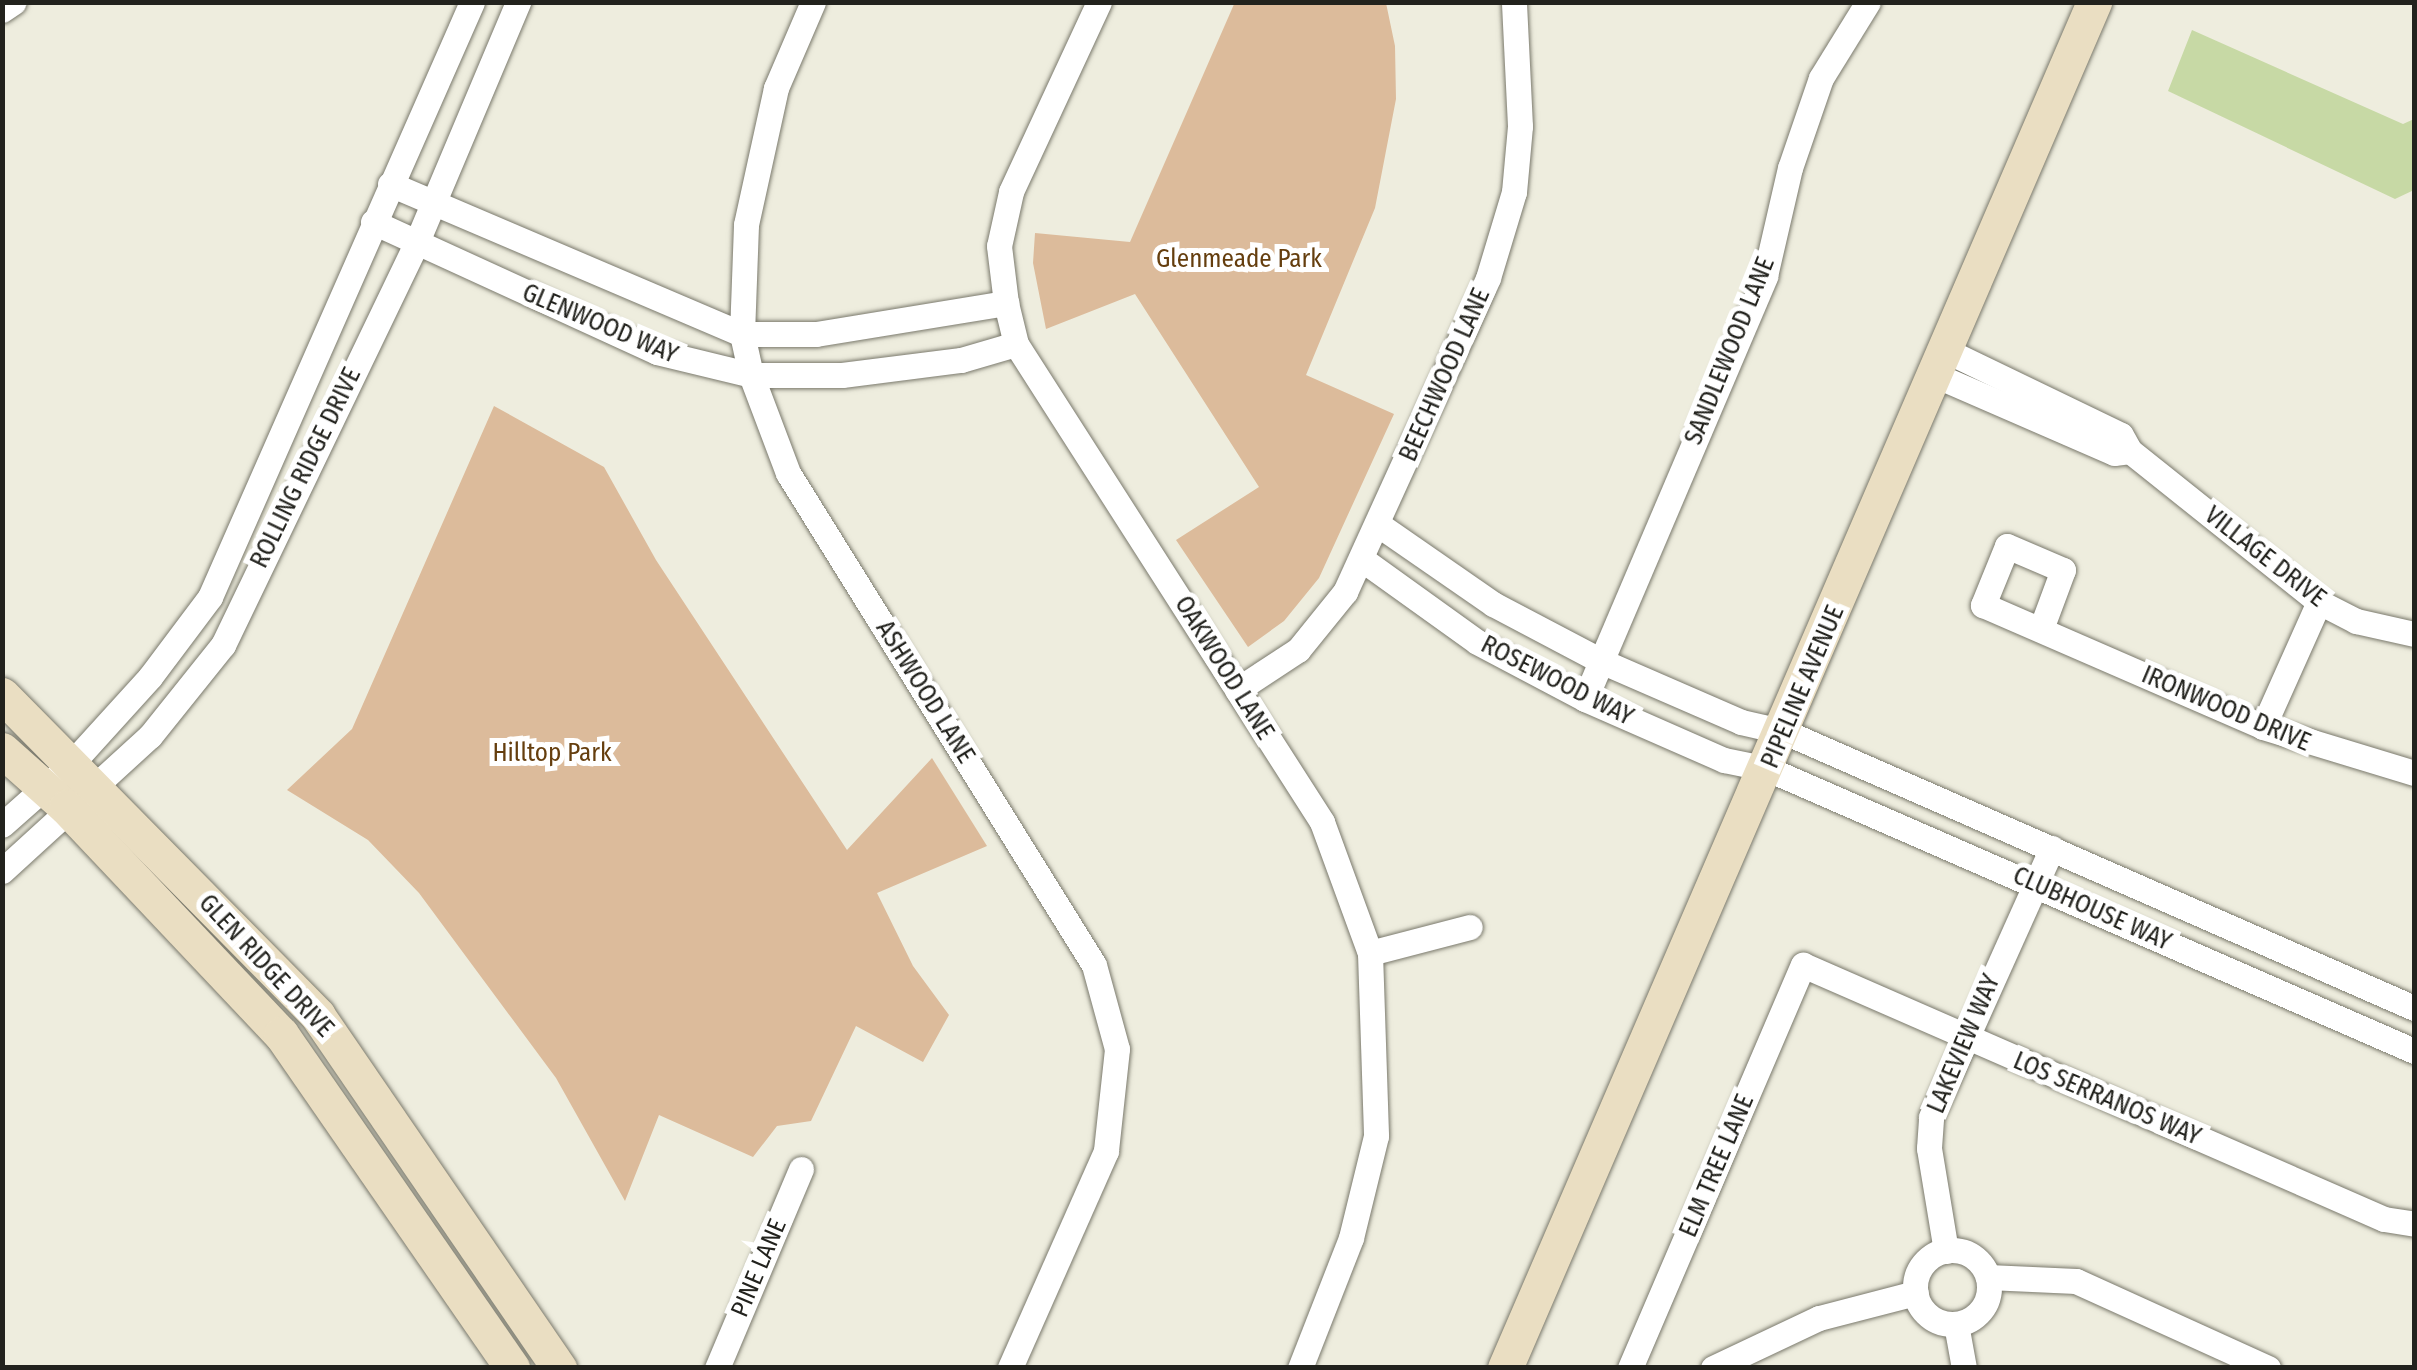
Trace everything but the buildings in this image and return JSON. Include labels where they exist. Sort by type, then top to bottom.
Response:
[{"type":"street","points":[[2,10],[14,2]]},
{"type":"street","name":"ROLLING RIDGE DRIVE","points":[[83,773],[210,596],[472,2]]},
{"type":"street","name":"ROLLING RIDGE DRIVE","points":[[2,824],[54,796],[182,701],[223,645],[416,244],[518,2]]},
{"type":"street","name":"ASHWOOD LANE","points":[[813,2],[776,88],[746,226],[742,334],[751,375],[788,473],[1094,965],[1111,1013],[1117,1084],[1106,1151],[1010,1368]]},
{"type":"street","name":"OAKWOOD LANE","points":[[1099,2],[1011,192],[999,246],[1006,303],[1016,344],[1322,822],[1370,952],[1376,1136],[1351,1238],[1300,1368]]},
{"type":"street","name":"BEECHWOOD LANE","points":[[1237,690],[1298,650],[1363,560],[1488,278],[1514,192],[1520,126],[1514,2]]},
{"type":"street","name":"SANDLEWOOD LANE","points":[[1585,699],[1765,276],[1790,168],[1821,78],[1868,2]]},
{"type":"street","name":"PIPELINE AVENUE","points":[[1505,1368],[1785,732],[2094,2]]},
{"type":"street","name":"GLENWOOD WAY","points":[[390,184],[742,334],[816,334],[1006,303]]},
{"type":"street","name":"GLENWOOD WAY","points":[[373,222],[658,352],[751,375],[842,375],[961,360],[1016,344]]},
{"type":"street","name":"VILLAGE DRIVE","points":[[1940,362],[2020,397],[2107,425],[2130,452],[2318,602],[2356,621],[2414,634]]},
{"type":"street","name":"ROSEWOOD WAY","points":[[1379,525],[1494,604],[1601,661],[1741,722],[1785,732]]},
{"type":"street","name":"ROSEWOOD WAY","points":[[1363,560],[1477,642],[1585,699],[1724,760],[1768,769]]},
{"type":"street","points":[[2263,728],[2318,602]]},
{"type":"street","name":"IRONWOOD DRIVE","points":[[2041,630],[2263,728],[2414,773]]},
{"type":"street","name":"GLEN RIDGE DRIVE","points":[[2,695],[83,773],[318,1016],[559,1368]]},
{"type":"street","name":"CLUBHOUSE WAY","points":[[1785,732],[2414,1008]]},
{"type":"street","name":"GLEN RIDGE DRIVE","points":[[2,750],[54,796],[282,1034],[512,1368]]},
{"type":"street","name":"CLUBHOUSE WAY","points":[[1768,769],[2414,1052]]},
{"type":"street","name":"ROLLING RIDGE DRIVE","points":[[2,871],[54,796]]},
{"type":"street","name":"LAKEVIEW WAY","points":[[1946,1250],[1928,1148],[1931,1117],[1963,1037],[2052,848]]},
{"type":"street","points":[[1370,952],[1470,927]]},
{"type":"street","name":"LOS SERRANOS WAY","points":[[1803,964],[2384,1219],[2414,1224]]},
{"type":"street","name":"ELM TREE LANE","points":[[1630,1368],[1803,964]]},
{"type":"street","name":"PINE LANE","points":[[718,1368],[802,1170]]},
{"type":"street","points":[[1946,1250],[1976,1259],[1988,1278],[1983,1308],[1956,1324],[1930,1316],[1916,1293],[1922,1265],[1946,1250]]},
{"type":"street","points":[[1988,1278],[2076,1281],[2262,1366]]},
{"type":"street","points":[[1713,1368],[1820,1318],[1916,1293]]},
{"type":"street","points":[[1956,1324],[1964,1368]]},
{"type":"green space","name":"Glenmeade Park","points":[[1235,2],[1386,3],[1395,46],[1396,99],[1375,208],[1306,375],[1394,414],[1319,578],[1284,621],[1248,647],[1176,540],[1259,487],[1135,294],[1046,329],[1033,263],[1035,233],[1130,242]]},
{"type":"green space","name":"Hilltop Park","points":[[494,406],[604,467],[656,560],[847,850],[932,758],[987,846],[877,893],[913,966],[949,1015],[923,1062],[856,1026],[811,1121],[777,1126],[753,1157],[659,1115],[625,1201],[556,1078],[419,893],[368,840],[287,790],[352,729]]}]
